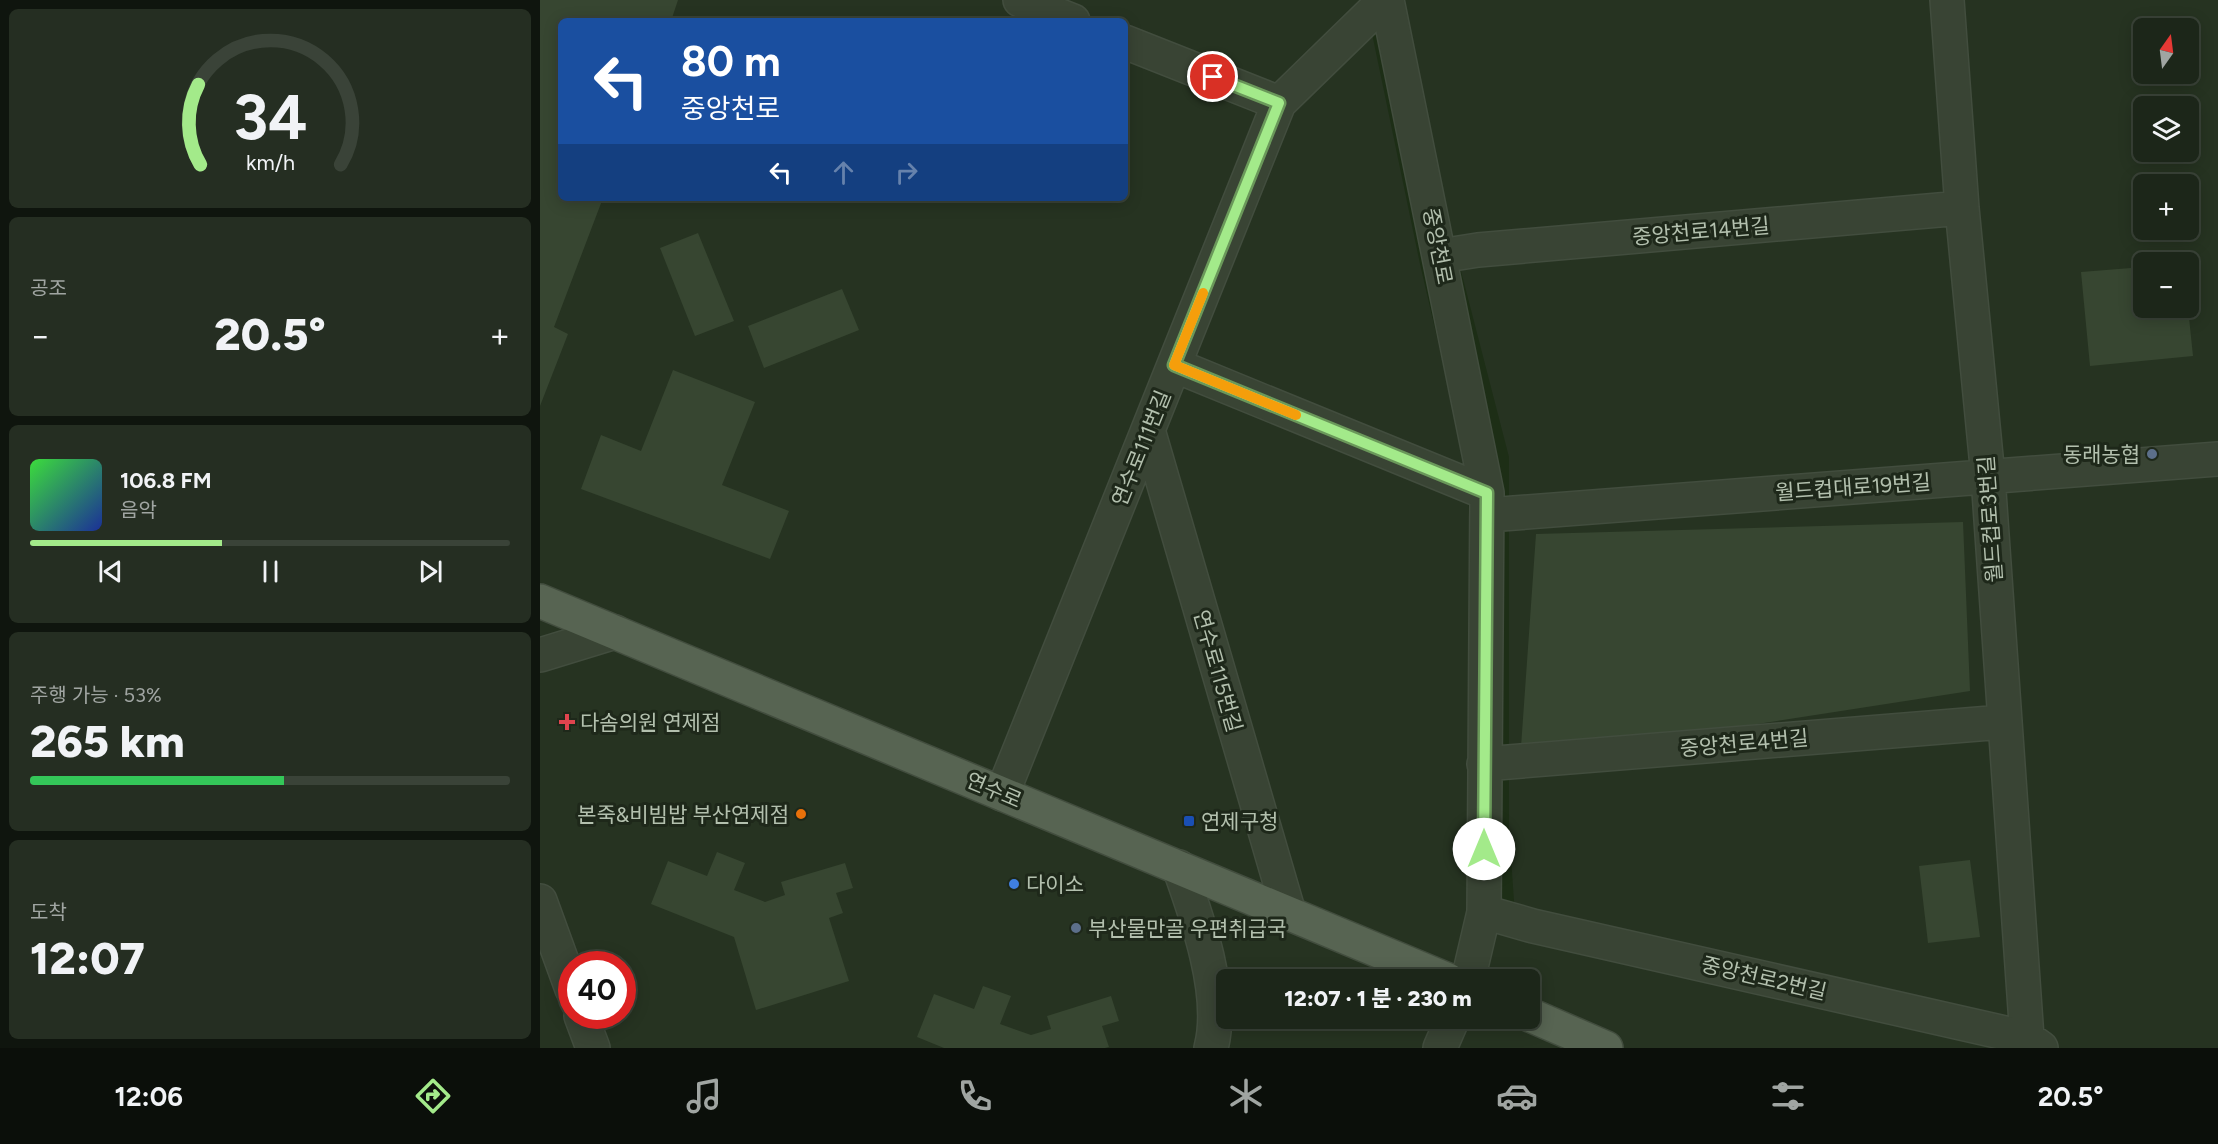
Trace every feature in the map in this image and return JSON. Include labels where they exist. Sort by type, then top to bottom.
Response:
[{"type":"main road","name":"연수로","points":[[540,601],[1422,969]]},
{"type":"main road","points":[[1540,1019],[1606,1048]]},
{"type":"street","points":[[1020,0],[1065,18]]},
{"type":"street","points":[[1128,43],[1279,103],[1386,0]]},
{"type":"street","name":"중앙천로","points":[[1386,0],[1440,256],[1487,504],[1484,912],[1471,969]]},
{"type":"street","name":"월드컵로3번길","points":[[1947,0],[1962,208],[1989,477],[2003,722],[2034,1043]]},
{"type":"street","name":"연수로111번길","points":[[1002,794],[1279,103]]},
{"type":"street","name":"중앙천로14번길","points":[[1440,256],[1478,250],[1962,208]]},
{"type":"street","points":[[1174,365],[1487,504]]},
{"type":"street","name":"연수로115번길","points":[[1148,430],[1289,913]]},
{"type":"street","name":"월드컵대로19번길","points":[[1487,504],[1989,477],[2218,459]]},
{"type":"street","points":[[540,655],[615,632]]},
{"type":"street","name":"중앙천로4번길","points":[[1484,764],[2003,722]]},
{"type":"street","points":[[1179,867],[1200,927],[1215,1006],[1216,1022],[1211,1048]]},
{"type":"street","points":[[540,901],[558,951]]},
{"type":"street","name":"중앙천로2번길","points":[[1484,912],[1533,926],[2034,1043]]},
{"type":"street","points":[[586,1029],[593,1048]]},
{"type":"street","points":[[1440,1048],[1448,1029]]},
{"type":"shaded area","points":[[1365,0],[1438,182],[1509,457],[1509,830],[1515,915],[1475,918],[1478,739],[1467,467],[1420,264]]},
{"type":"building","points":[[540,0],[678,0],[672,18],[558,18],[558,201],[602,201],[554,327],[568,334],[540,406]]},
{"type":"building","points":[[698,233],[734,321],[695,336],[660,248]]},
{"type":"building","points":[[2131,268],[2133,318],[2189,318],[2193,356],[2090,366],[2081,272]]},
{"type":"building","points":[[842,289],[859,330],[764,368],[748,326]]},
{"type":"building","points":[[673,370],[755,402],[722,485],[789,511],[770,559],[581,489],[601,435],[641,451]]},
{"type":"building","points":[[1963,522],[1970,691],[1520,761],[1536,534]]},
{"type":"building","points":[[717,852],[745,863],[734,890],[765,902],[785,895],[781,882],[845,863],[853,888],[836,893],[843,913],[829,918],[849,981],[756,1010],[734,937],[651,904],[668,861],[707,876]]},
{"type":"building","points":[[1970,860],[1980,937],[1928,943],[1919,866]]},
{"type":"building","points":[[983,986],[1011,996],[1000,1024],[1031,1035],[1051,1029],[1047,1016],[1111,996],[1119,1021],[1102,1026],[1109,1047],[1105,1048],[944,1048],[917,1037],[934,994],[974,1009]]},
{"type":"slow traffic","points":[[1203,293],[1174,365],[1296,415]]},
{"type":"place","name":"동래농협","points":[[2152,454]]},
{"type":"place","name":"다솜의원 연제점","points":[[567,722]]},
{"type":"place","name":"본죽&비빔밥 부산연제점","points":[[801,814]]},
{"type":"place","name":"연제구청","points":[[1189,821]]},
{"type":"place","name":"다이소","points":[[1014,884]]},
{"type":"place","name":"부산물만골 우편취급국","points":[[1076,928]]},
{"type":"route","points":[[1213,77],[1279,103],[1174,365],[1487,493],[1484,849]]}]
